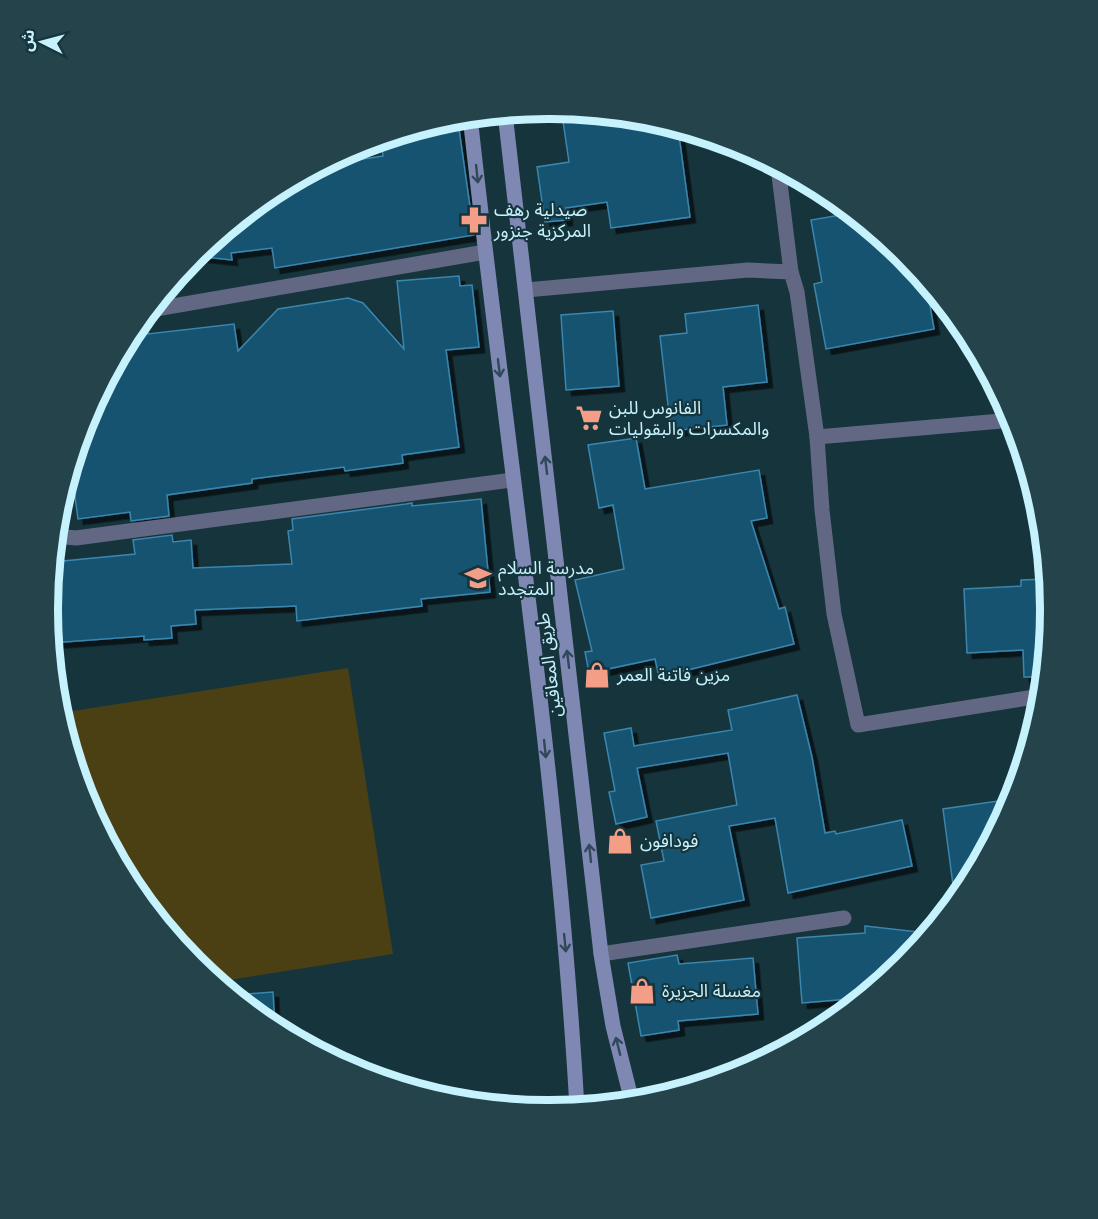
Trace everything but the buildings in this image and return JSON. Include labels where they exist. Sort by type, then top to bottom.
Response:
[{"type":"street","name":"طريق المعاقين","points":[[507,121],[601,954],[613,1026],[630,1093]]},
{"type":"street","name":"طريق المعاقين","points":[[471,125],[551,805],[571,1001],[577,1099]]},
{"type":"street","points":[[779,177],[791,272],[797,292],[817,437],[822,510],[834,614],[858,725],[1031,698]]},
{"type":"street","points":[[163,308],[485,252]]},
{"type":"street","points":[[526,290],[748,270],[791,272]]},
{"type":"street","points":[[817,437],[1002,421]]},
{"type":"street","points":[[65,536],[76,538],[512,480]]},
{"type":"street","points":[[601,954],[844,918]]},
{"type":"shaded area","points":[[348,668],[393,954],[228,980],[180,933],[141,882],[124,855],[96,797],[75,736],[69,712]]},
{"type":"place","name":"صيدلية رهف المركزية جنزور","points":[[474,220]]},
{"type":"place","name":"الفانوس للبن والمكسرات والبقوليات","points":[[589,418]]},
{"type":"place","name":"مدرسة السلام المتجدد","points":[[478,578]]},
{"type":"place","name":"مزين فاتنة العمر","points":[[597,675]]},
{"type":"place","name":"فودافون","points":[[620,841]]},
{"type":"place","name":"مغسلة الجزيرة","points":[[642,991]]}]
